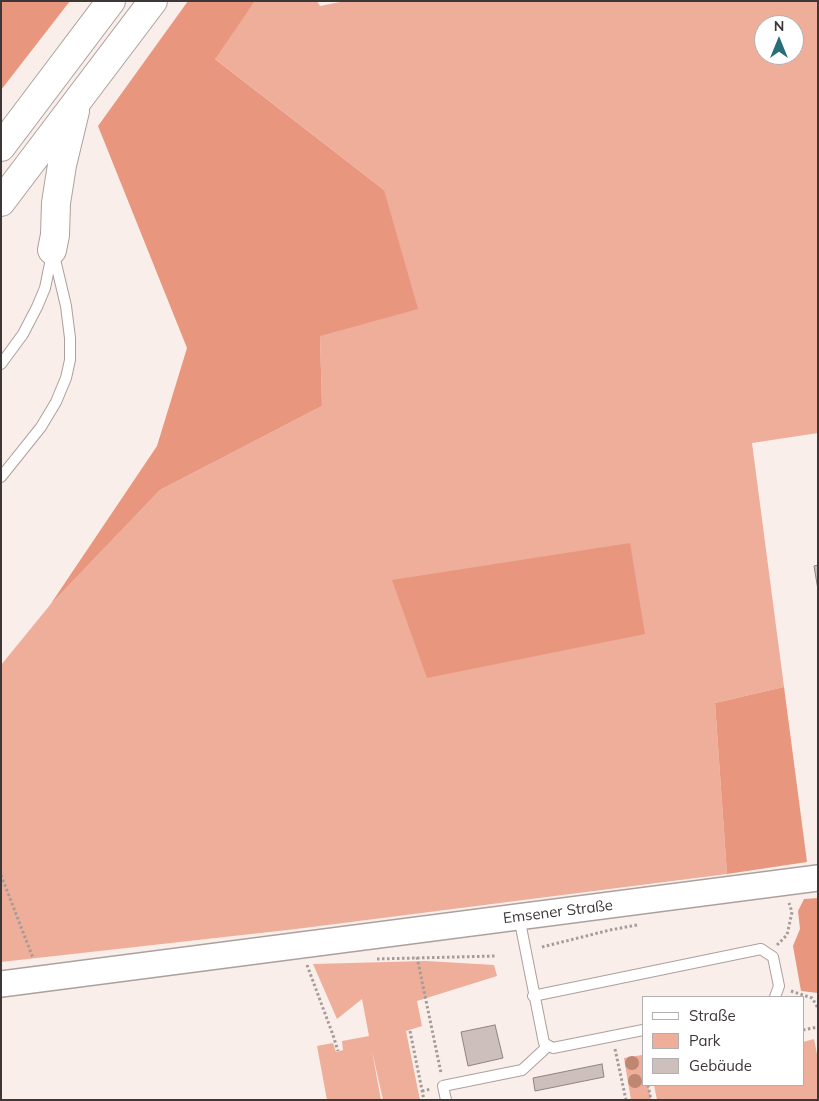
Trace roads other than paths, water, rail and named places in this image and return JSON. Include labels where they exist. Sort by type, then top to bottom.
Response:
[{"type":"highway","points":[[1,147],[111,1]]},
{"type":"highway","points":[[1,202],[153,1]]},
{"type":"highway","points":[[52,250],[55,235],[56,203],[62,165],[77,103]]},
{"type":"street","name":"Emsener Straße","points":[[1,984],[818,878]]},
{"type":"lane","points":[[1,364],[23,334],[37,307],[44,288],[52,250]]},
{"type":"lane","points":[[1,477],[41,427],[56,402],[66,378],[70,360],[70,338],[66,306],[52,250]]},
{"type":"lane","points":[[519,916],[544,1043],[553,1048],[642,1030]]},
{"type":"lane","points":[[534,996],[761,949],[773,957],[779,986],[775,996]]},
{"type":"lane","points":[[446,1100],[444,1086],[522,1070],[548,1046]]}]
